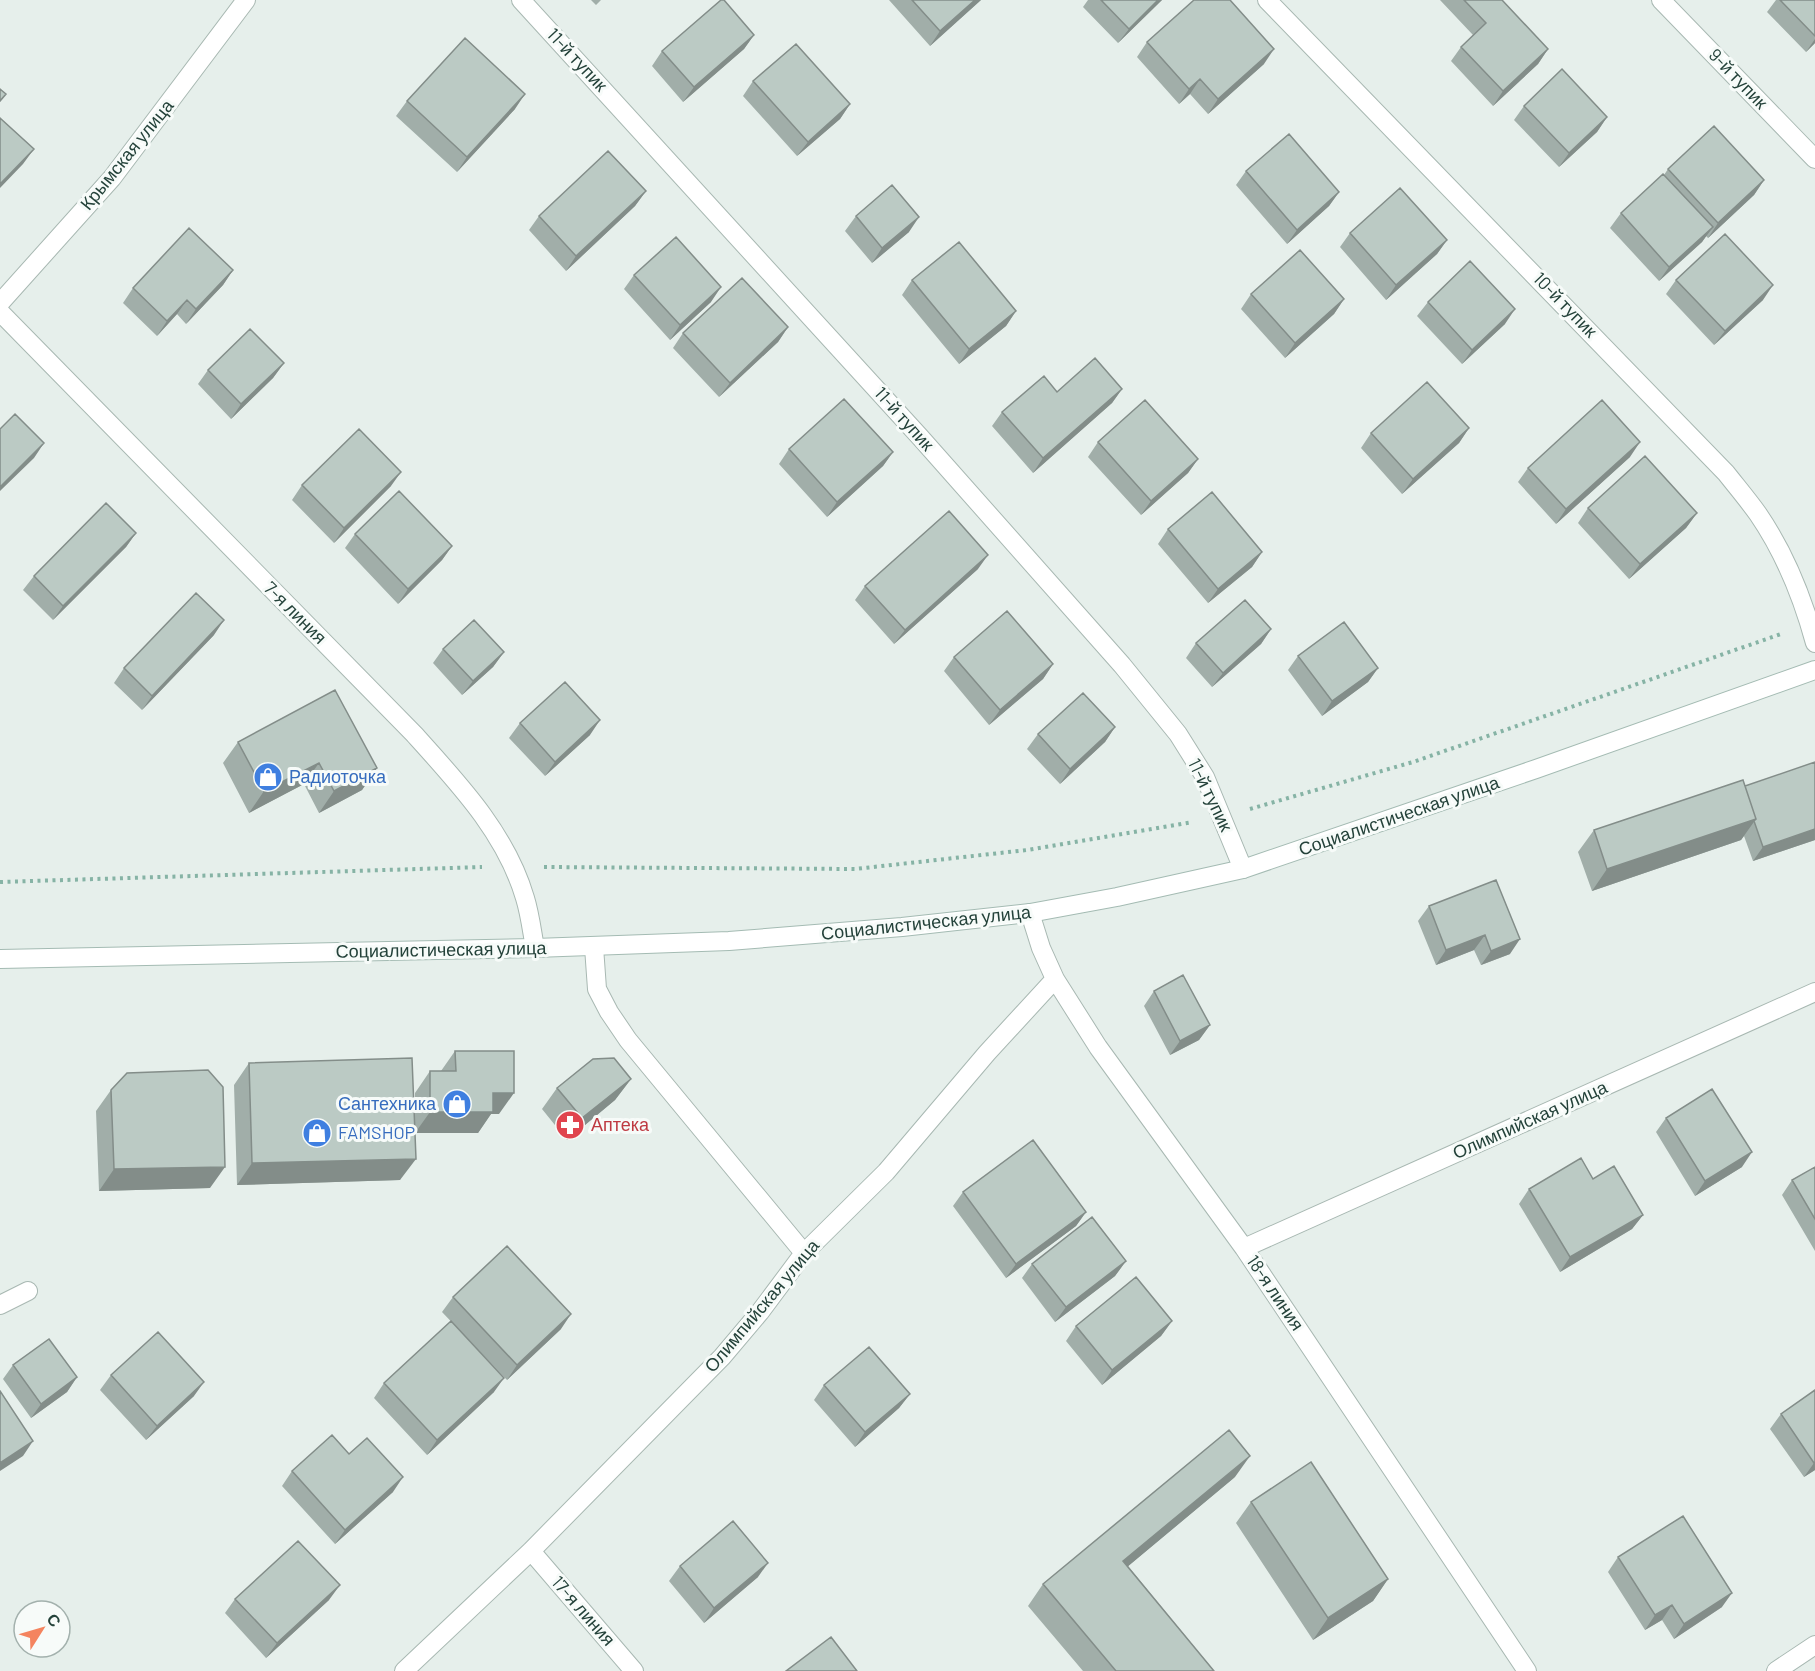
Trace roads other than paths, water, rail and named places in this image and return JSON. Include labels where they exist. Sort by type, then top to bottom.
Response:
[{"type":"street","name":"Крымская улица","points":[[0,303],[112,178],[246,0]]},
{"type":"street","name":"11-й тупик","points":[[521,0],[920,436],[1122,665],[1178,734],[1205,777],[1243,869]]},
{"type":"street","name":"10-й тупик","points":[[1267,0],[1726,473],[1764,525],[1796,587],[1815,643]]},
{"type":"street","name":"9-й тупик","points":[[1661,0],[1815,159]]},
{"type":"street","name":"7-я линия","points":[[0,312],[414,734],[471,799],[491,827],[513,866],[525,898],[536,948]]},
{"type":"street","name":"Социалистическая улица","points":[[0,959],[594,947],[729,941],[902,927],[1030,913],[1117,897],[1243,869],[1525,773],[1815,670]]},
{"type":"street","name":"18-я линия","points":[[1030,913],[1041,948],[1055,979],[1098,1047],[1244,1248],[1527,1671]]},
{"type":"street","points":[[594,947],[597,989],[628,1040],[804,1253]]},
{"type":"street","name":"Олимпийская улица","points":[[404,1671],[531,1551],[722,1357],[760,1312],[804,1253],[886,1172],[987,1053],[1055,979]]},
{"type":"street","name":"Олимпийская улица","points":[[1244,1248],[1815,992]]},
{"type":"street","points":[[0,1305],[28,1291]]},
{"type":"street","name":"17-я линия","points":[[531,1551],[634,1671]]},
{"type":"street","points":[[1776,1671],[1815,1645]]},
{"type":"place","name":"Радиоточка","points":[[268,777]]},
{"type":"place","name":"Сантехника","points":[[457,1104]]},
{"type":"place","name":"Аптека","points":[[570,1125]]},
{"type":"place","name":"FAMSHOP","points":[[317,1133]]}]
